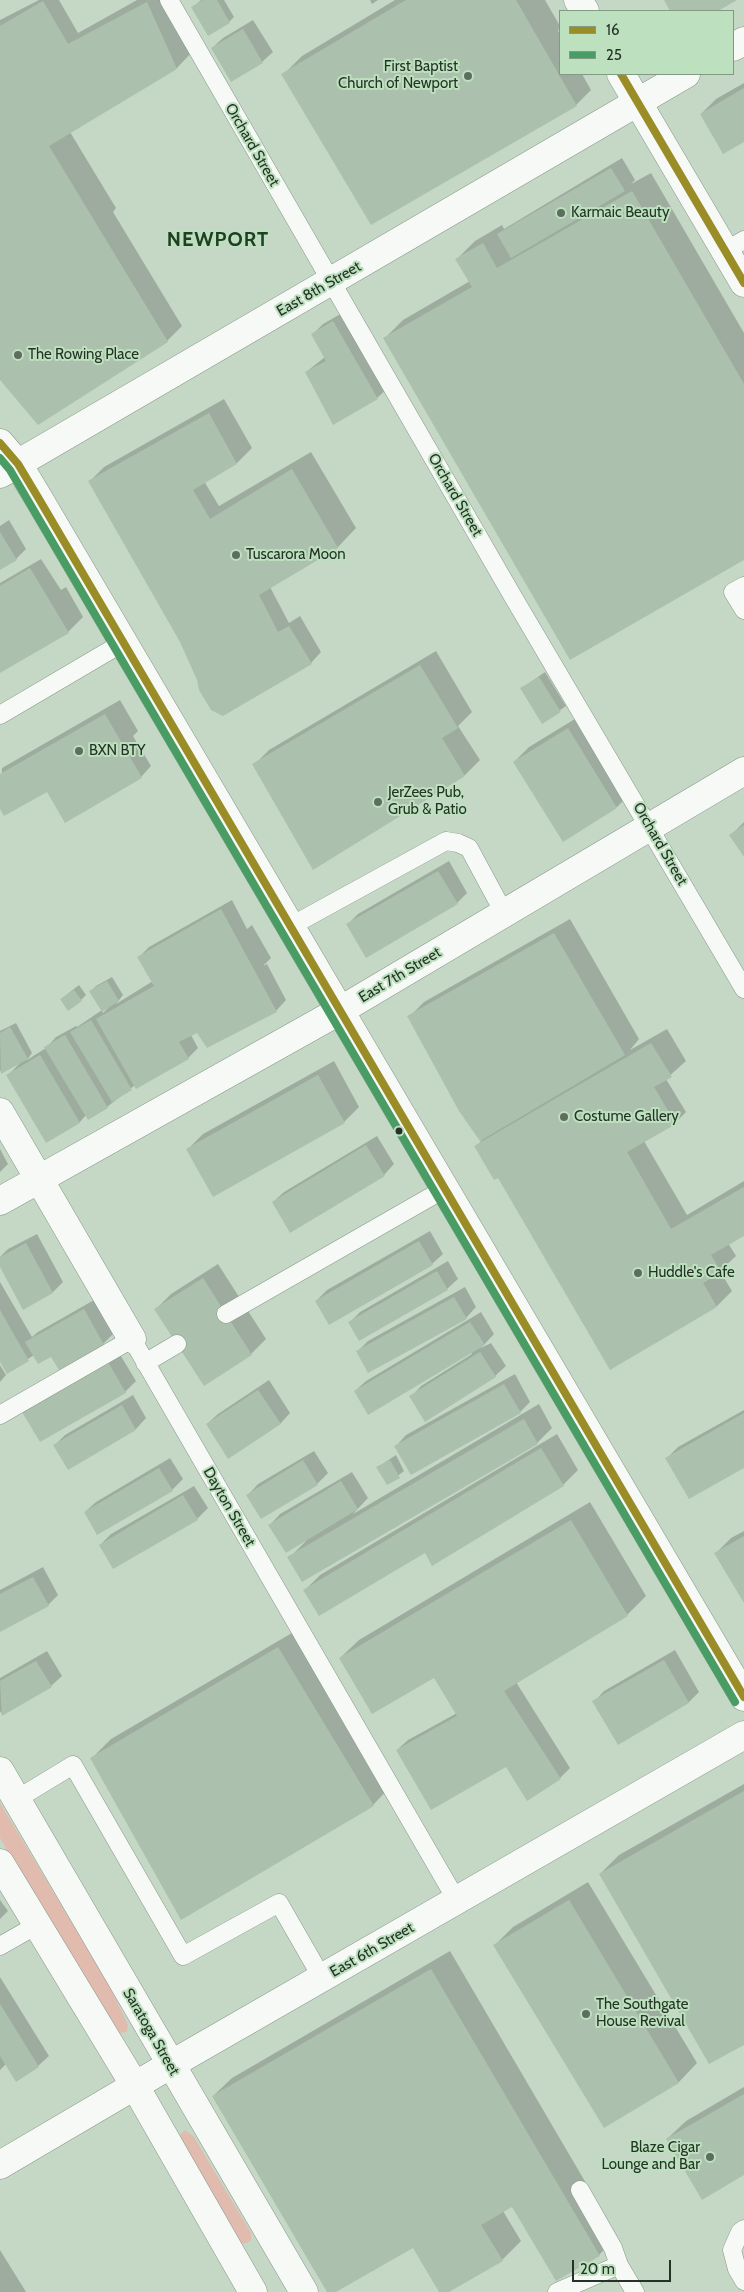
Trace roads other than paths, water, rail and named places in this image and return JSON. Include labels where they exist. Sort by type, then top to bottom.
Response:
[{"type":"street","points":[[622,75],[735,245],[744,283]]},
{"type":"street","name":"East 8th Street","points":[[9,469],[684,75]]},
{"type":"street","points":[[0,442],[9,469],[124,642],[744,1697]]},
{"type":"street","name":"East 7th Street","points":[[0,1201],[340,1010],[744,771]]},
{"type":"street","name":"Dayton Street","points":[[0,1112],[40,1178],[132,1340]]},
{"type":"street","name":"East 6th Street","points":[[0,2165],[170,2065],[744,1735]]},
{"type":"street","name":"Saratoga Street","points":[[0,1771],[304,2292]]},
{"type":"street","points":[[0,1863],[135,2086],[253,2292]]},
{"type":"lane","name":"Orchard Street","points":[[169,0],[512,595],[650,826],[744,989]]},
{"type":"lane","points":[[744,586],[733,592],[744,610]]},
{"type":"lane","points":[[0,714],[124,642]]},
{"type":"lane","points":[[290,926],[446,841],[470,848],[504,913]]},
{"type":"lane","points":[[226,1314],[446,1188]]},
{"type":"lane","points":[[0,1415],[132,1340]]},
{"type":"lane","name":"Dayton Street","points":[[132,1340],[457,1901]]},
{"type":"lane","points":[[145,1363],[177,1344]]},
{"type":"lane","points":[[16,1799],[73,1765],[183,1956],[279,1903],[322,1978]]},
{"type":"lane","points":[[0,1946],[37,1925]]},
{"type":"lane","points":[[580,2190],[613,2248],[619,2265],[635,2292]]},
{"type":"lane","points":[[744,2230],[740,2232],[732,2250],[737,2269],[744,2281]]},
{"type":"lane","points":[[557,2292],[619,2265]]},
{"type":"place","name":"First Baptist Church of Newport","points":[[468,76]]},
{"type":"place","name":"Karmaic Beauty","points":[[561,213]]},
{"type":"place","name":"The Rowing Place","points":[[18,355]]},
{"type":"place","name":"Tuscarora Moon","points":[[236,555]]},
{"type":"place","name":"BXN BTY","points":[[79,751]]},
{"type":"place","name":"JerZees Pub, Grub & Patio","points":[[378,802]]},
{"type":"place","name":"Costume Gallery","points":[[564,1117]]},
{"type":"place","name":"Huddle's Cafe","points":[[638,1273]]},
{"type":"place","name":"The Southgate House Revival","points":[[586,2014]]},
{"type":"place","name":"Blaze Cigar Lounge and Bar","points":[[710,2157]]},
{"type":"district","name":"NEWPORT","points":[[218,240]]}]
